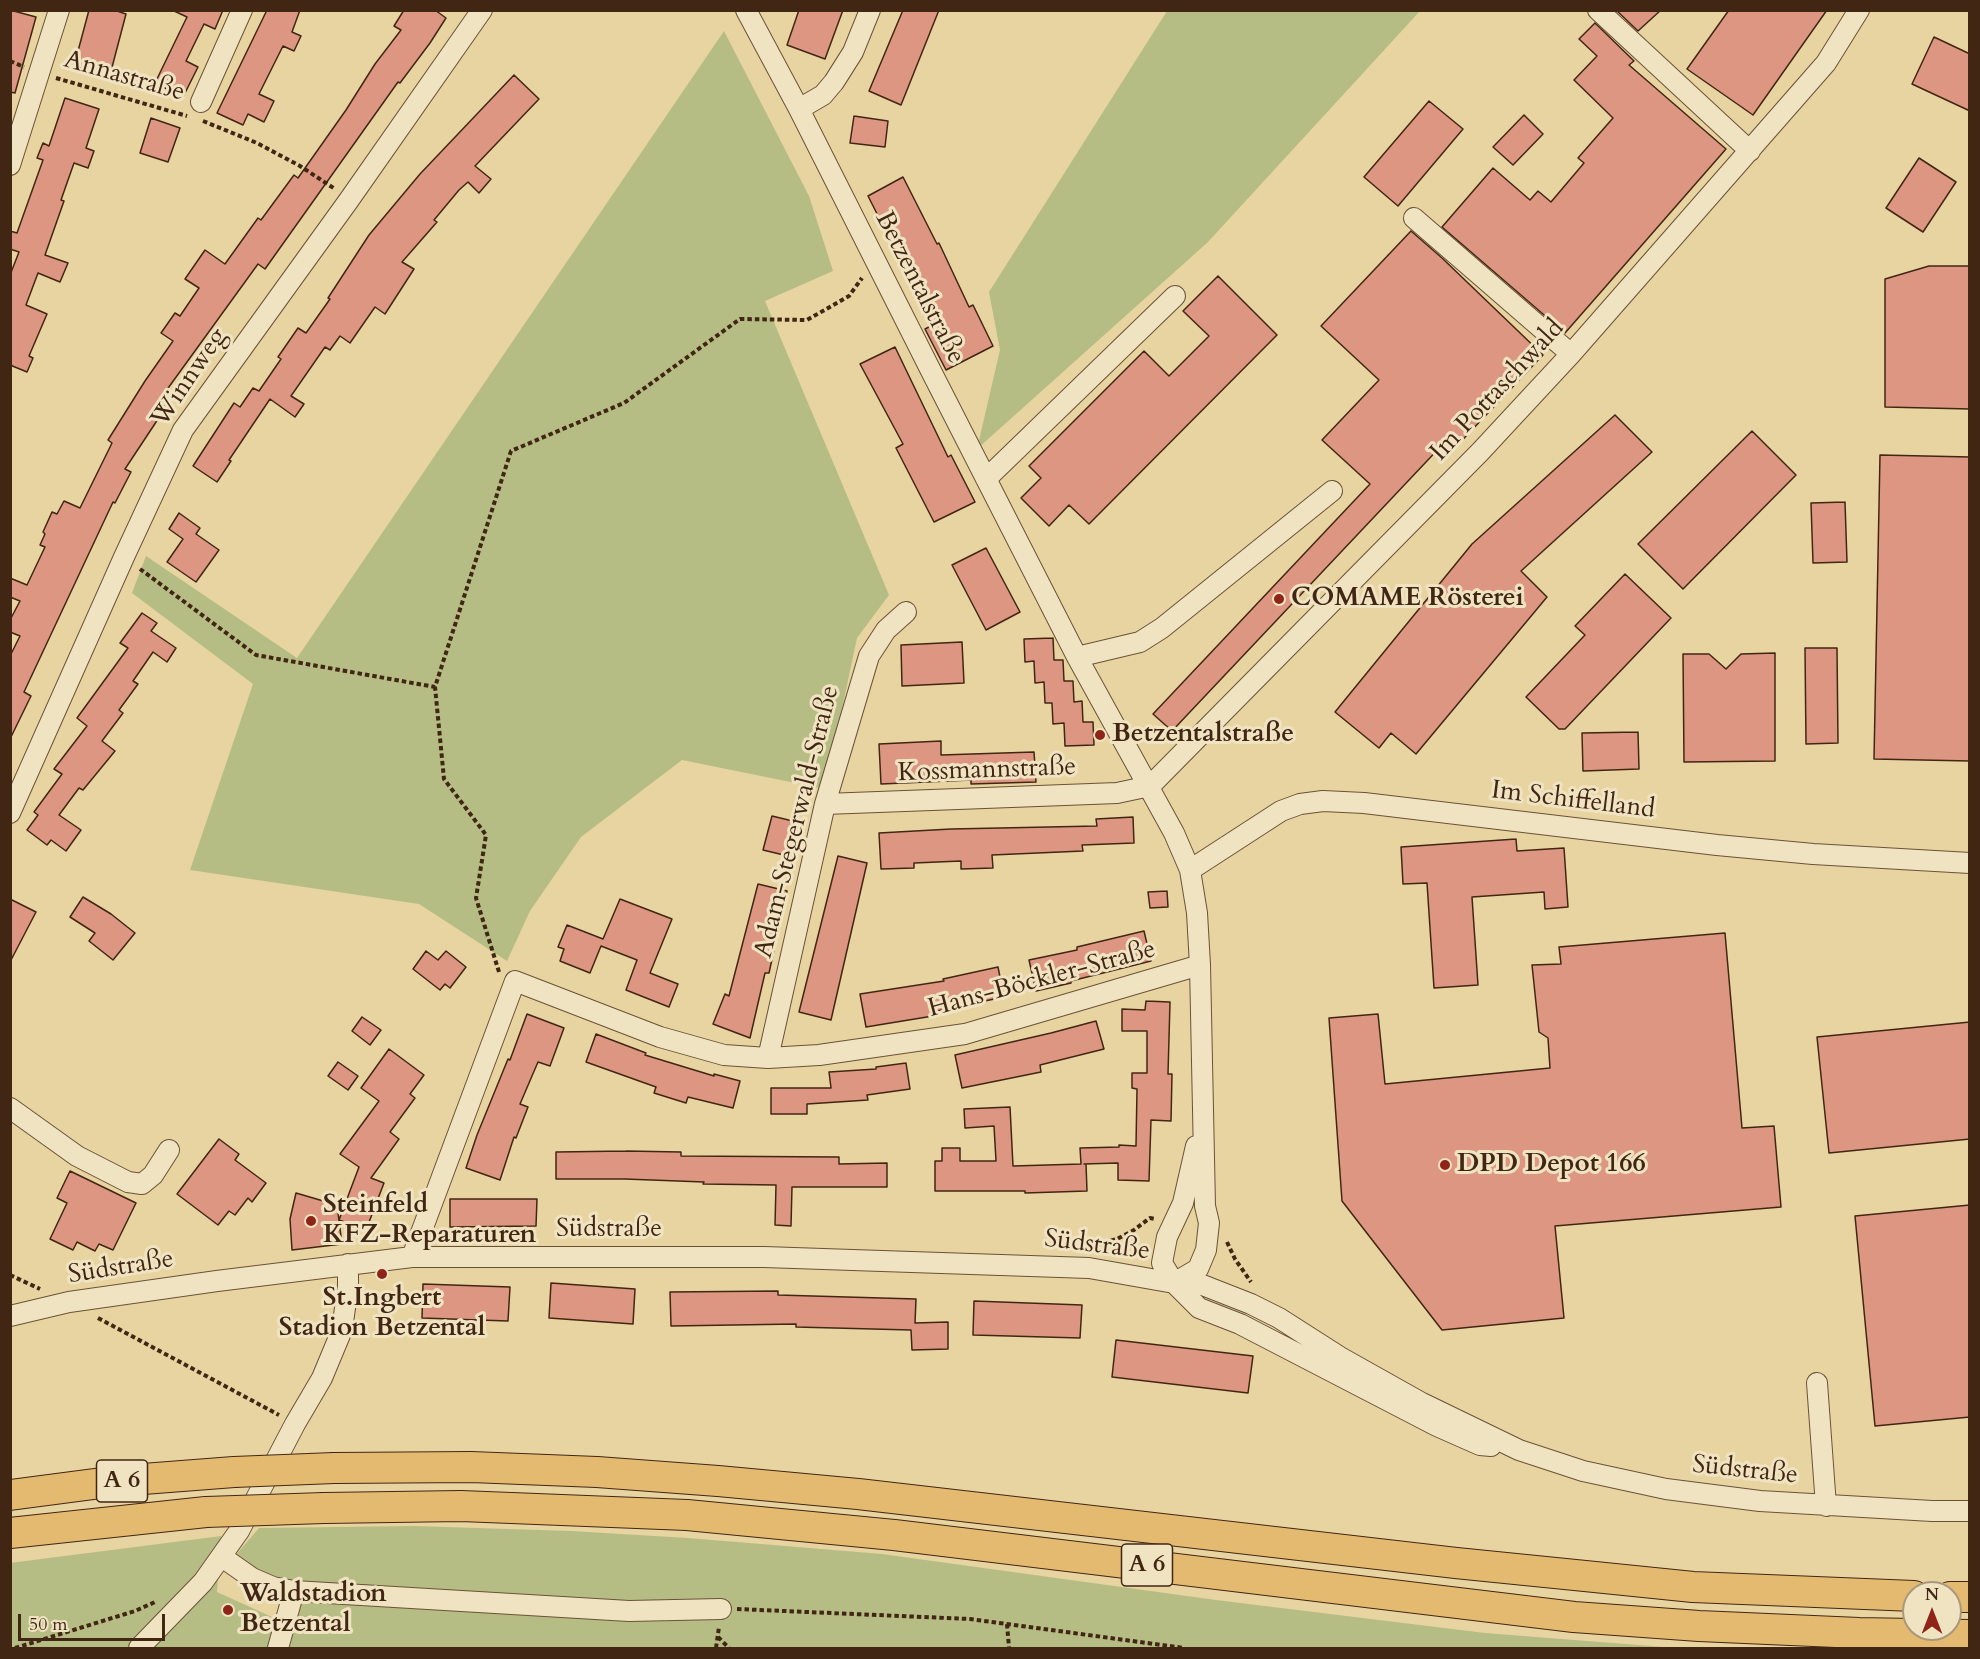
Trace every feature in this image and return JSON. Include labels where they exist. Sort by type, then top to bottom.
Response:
[{"type":"highway","name":"A 6","points":[[10,1495],[117,1482],[234,1472],[334,1468],[471,1467],[597,1472],[718,1480],[858,1494],[1693,1587],[1902,1596]]},
{"type":"highway","name":"A 6","points":[[10,1533],[206,1512],[324,1508],[461,1506],[687,1515],[894,1534],[1574,1617],[1699,1626],[1970,1635]]},
{"type":"street","points":[[10,165],[60,10]]},
{"type":"street","points":[[198,110],[242,10]]},
{"type":"street","name":"Winnweg","points":[[10,813],[183,430],[349,200],[482,10]]},
{"type":"street","name":"Betzentalstraße","points":[[746,10],[800,109],[1077,657],[1150,786],[1190,870],[1197,913],[1200,965],[1203,1114]]},
{"type":"street","points":[[800,109],[823,95],[834,82],[853,52],[870,10]]},
{"type":"street","points":[[1598,10],[1750,151]]},
{"type":"street","name":"Im Pottaschwald","points":[[1150,786],[1480,452],[1571,354],[1826,63],[1859,10]]},
{"type":"street","points":[[1414,218],[1571,354]]},
{"type":"street","points":[[986,479],[1175,296]]},
{"type":"street","points":[[1077,657],[1140,642],[1162,628],[1332,491]]},
{"type":"street","name":"Adam-Stegerwald-Straße","points":[[768,1058],[825,804],[869,656],[886,630],[906,612]]},
{"type":"street","name":"Kossmannstraße","points":[[825,804],[1091,795],[1117,793],[1150,786]]},
{"type":"street","name":"Im Schiffelland","points":[[1190,870],[1281,811],[1300,804],[1323,801],[1364,803],[1728,846],[1813,854],[1970,863]]},
{"type":"street","name":"Hans-Böckler-Straße","points":[[511,989],[724,1055],[768,1058],[819,1055],[965,1034],[1200,965]]},
{"type":"street","points":[[412,1257],[511,989]]},
{"type":"street","points":[[10,1108],[76,1156],[128,1182],[142,1184],[153,1175],[169,1150]]},
{"type":"street","points":[[1203,1114],[1205,1206],[1209,1223],[1206,1250],[1198,1269],[1174,1284],[1162,1263],[1167,1237],[1183,1203],[1203,1114]]},
{"type":"street","name":"Südstraße","points":[[10,1316],[69,1302],[348,1263],[412,1257],[764,1257],[1089,1268],[1174,1284],[1199,1308],[1240,1324],[1437,1426],[1480,1444],[1519,1450],[1583,1471],[1666,1489],[1760,1502],[1970,1512]]},
{"type":"street","points":[[139,1648],[203,1582],[239,1531],[322,1378],[342,1330],[348,1286],[348,1263]]},
{"type":"street","points":[[1817,1383],[1826,1506]]},
{"type":"street","points":[[222,1557],[252,1578],[273,1587],[294,1591],[629,1611],[721,1609]]},
{"type":"street","points":[[278,1648],[294,1591]]},
{"type":"path","name":"Annastraße","points":[[41,74],[198,110],[300,166],[349,200]]},
{"type":"path","points":[[511,989],[476,898],[486,835],[444,779],[435,687],[511,451],[624,403],[740,319],[807,320],[849,296],[875,260]]},
{"type":"path","points":[[124,557],[256,655],[435,687]]},
{"type":"path","points":[[69,1302],[296,1424]]},
{"type":"path","points":[[15,1648],[135,1611],[164,1599]]},
{"type":"path","points":[[721,1609],[970,1619],[1184,1648]]},
{"type":"path","points":[[1007,1624],[1009,1648]]},
{"type":"path","points":[[718,1637],[729,1648]]},
{"type":"green space","points":[[1167,11],[1420,11],[1208,242],[977,449],[1000,350],[989,292]]},
{"type":"green space","points":[[724,31],[809,196],[833,271],[765,301],[889,595],[857,638],[825,789],[682,760],[581,837],[530,911],[507,961],[419,904],[190,870],[253,684],[132,593],[146,556],[297,658]]},
{"type":"green space","points":[[415,1526],[571,1531],[688,1538],[882,1554],[1216,1600],[1485,1633],[1677,1648],[11,1648],[10,1563],[221,1536],[217,1592],[294,1627],[283,1578],[228,1564],[259,1528]]},
{"type":"building","points":[[10,10],[36,17],[15,93],[10,92]]},
{"type":"building","points":[[89,10],[114,10],[126,14],[110,75],[74,66]]},
{"type":"building","points":[[172,10],[223,10],[215,29],[204,24],[186,61],[198,67],[183,97],[155,83],[187,17]]},
{"type":"building","points":[[267,10],[300,10],[292,32],[301,36],[294,51],[283,46],[259,94],[274,101],[264,122],[248,114],[243,125],[217,113]]},
{"type":"building","points":[[404,10],[435,10],[446,18],[265,269],[258,264],[158,402],[166,407],[125,469],[131,472],[115,503],[113,502],[24,692],[31,696],[10,739],[10,656],[20,636],[10,632],[10,620],[20,601],[10,597],[10,578],[27,585],[45,547],[40,545],[52,512],[57,514],[64,501],[80,508],[112,443],[108,440],[173,341],[161,333],[175,313],[180,316],[199,288],[185,279],[205,250],[225,264],[258,218],[261,220],[294,175],[298,178],[375,64],[401,30],[394,26]]},
{"type":"building","points":[[799,10],[843,10],[825,59],[787,45]]},
{"type":"building","points":[[903,10],[939,10],[901,105],[869,91]]},
{"type":"building","points":[[1616,10],[1661,10],[1638,31]]},
{"type":"building","points":[[1729,10],[1827,10],[1753,115],[1687,69]]},
{"type":"building","points":[[1595,23],[1634,61],[1629,65],[1726,149],[1565,333],[1442,227],[1493,168],[1530,200],[1538,191],[1551,202],[1584,163],[1578,158],[1613,118],[1574,80],[1597,56],[1579,39]]},
{"type":"building","points":[[1934,37],[1970,54],[1970,111],[1912,84]]},
{"type":"building","points":[[514,75],[539,99],[475,166],[491,179],[479,193],[468,182],[459,190],[434,220],[437,222],[402,262],[414,269],[385,314],[375,307],[350,343],[340,336],[330,350],[325,347],[291,396],[304,404],[295,417],[270,399],[217,482],[193,466],[234,403],[240,407],[253,388],[259,391],[281,359],[278,357],[298,328],[306,333],[330,299],[328,298],[369,235],[420,174]]},
{"type":"building","points":[[65,98],[99,109],[86,148],[94,151],[88,168],[74,163],[61,200],[64,201],[45,255],[68,263],[60,282],[38,273],[26,305],[47,314],[29,356],[33,358],[27,372],[10,365],[10,275],[19,252],[10,249],[10,231],[17,233],[43,160],[37,158],[43,143],[49,146]]},
{"type":"building","points":[[1429,101],[1463,129],[1398,206],[1364,177]]},
{"type":"building","points":[[1524,115],[1543,134],[1513,165],[1493,147]]},
{"type":"building","points":[[854,116],[888,121],[885,147],[850,143]]},
{"type":"building","points":[[151,118],[180,128],[168,162],[140,153]]},
{"type":"building","points":[[1919,158],[1956,182],[1923,232],[1886,208]]},
{"type":"building","points":[[903,177],[937,244],[939,243],[969,307],[973,305],[993,346],[946,370],[925,329],[931,326],[868,196]]},
{"type":"building","points":[[1411,231],[1543,355],[1451,452],[1443,444],[1172,731],[1153,714],[1370,484],[1322,440],[1379,380],[1321,326]]},
{"type":"building","points":[[1929,266],[1970,266],[1970,409],[1885,407],[1885,279]]},
{"type":"building","points":[[1218,276],[1277,335],[1089,524],[1069,505],[1049,526],[1021,498],[1041,478],[1029,466],[1144,351],[1169,376],[1209,336],[1183,311]]},
{"type":"building","points":[[895,347],[948,457],[951,455],[975,502],[934,522],[896,448],[903,444],[860,364]]},
{"type":"building","points":[[1615,415],[1652,452],[1521,571],[1547,597],[1416,754],[1391,733],[1379,748],[1335,712],[1472,544]]},
{"type":"building","points":[[1752,431],[1796,475],[1683,589],[1638,544]]},
{"type":"building","points":[[1880,455],[1970,457],[1970,761],[1874,759]]},
{"type":"building","points":[[1845,502],[1847,562],[1813,563],[1811,503]]},
{"type":"building","points":[[179,513],[200,528],[196,534],[219,550],[196,582],[167,562],[183,539],[169,529]]},
{"type":"building","points":[[986,548],[1020,612],[986,630],[952,565]]},
{"type":"building","points":[[1625,574],[1671,618],[1565,729],[1559,729],[1526,697],[1585,635],[1575,626]]},
{"type":"building","points":[[142,613],[157,623],[151,631],[176,648],[167,662],[153,652],[133,681],[138,684],[119,710],[123,713],[102,741],[115,751],[83,790],[79,788],[59,815],[81,830],[66,851],[51,840],[47,845],[27,830],[38,815],[34,812],[62,774],[54,769],[87,726],[77,718],[128,648],[120,643]]},
{"type":"building","points":[[1053,638],[1054,660],[1063,660],[1064,681],[1073,681],[1074,702],[1082,701],[1083,722],[1093,722],[1094,745],[1065,746],[1064,723],[1053,724],[1052,703],[1045,703],[1044,682],[1035,683],[1034,661],[1025,662],[1024,639]]},
{"type":"building","points":[[962,642],[964,683],[902,686],[901,645]]},
{"type":"building","points":[[1805,648],[1837,648],[1838,743],[1806,744]]},
{"type":"building","points":[[1775,653],[1775,761],[1684,762],[1683,654],[1709,654],[1726,669],[1741,654]]},
{"type":"building","points":[[1638,732],[1639,769],[1583,771],[1582,733]]},
{"type":"building","points":[[941,741],[941,755],[1034,752],[1036,782],[971,784],[971,780],[881,784],[879,744]]},
{"type":"building","points":[[772,816],[801,823],[792,857],[763,850]]},
{"type":"building","points":[[1133,817],[1134,843],[1082,845],[1083,851],[992,855],[993,868],[961,869],[961,861],[914,863],[914,868],[881,869],[879,833],[1097,826],[1096,819]]},
{"type":"building","points":[[1516,839],[1517,851],[1564,848],[1568,907],[1545,909],[1544,892],[1472,897],[1478,985],[1434,988],[1427,883],[1403,884],[1401,847]]},
{"type":"building","points":[[838,856],[867,863],[831,1020],[799,1012]]},
{"type":"building","points":[[758,884],[787,891],[769,973],[765,973],[750,1038],[713,1024],[725,994],[729,996]]},
{"type":"building","points":[[1167,891],[1168,907],[1150,908],[1148,892]]},
{"type":"building","points":[[83,897],[111,914],[135,933],[113,960],[89,941],[95,933],[70,917]]},
{"type":"building","points":[[10,899],[36,912],[10,962]]},
{"type":"building","points":[[620,899],[672,919],[650,973],[678,984],[669,1007],[626,990],[637,960],[601,946],[590,973],[560,961],[564,949],[558,947],[567,925],[603,939]]},
{"type":"building","points":[[1144,931],[1151,961],[1036,991],[1029,960],[1077,950],[1077,947]]},
{"type":"building","name":"DPD Depot 166","points":[[1725,933],[1742,1128],[1774,1126],[1781,1207],[1555,1226],[1564,1318],[1442,1330],[1342,1201],[1329,1018],[1378,1014],[1385,1084],[1550,1068],[1548,1038],[1539,1032],[1532,965],[1561,964],[1559,947]]},
{"type":"building","points":[[426,951],[438,960],[446,951],[466,967],[450,988],[445,984],[440,990],[413,969]]},
{"type":"building","points":[[998,967],[1004,997],[932,1012],[933,1016],[866,1027],[860,994],[944,981],[943,979]]},
{"type":"building","points":[[1146,1001],[1170,1002],[1168,1074],[1172,1074],[1171,1121],[1151,1120],[1149,1181],[1118,1180],[1118,1163],[1084,1164],[1086,1164],[1087,1191],[1025,1193],[1025,1191],[935,1191],[935,1161],[942,1161],[942,1148],[960,1148],[960,1161],[996,1161],[994,1126],[965,1128],[964,1109],[1010,1107],[1013,1166],[1081,1164],[1080,1148],[1136,1146],[1137,1089],[1132,1088],[1132,1073],[1147,1073],[1147,1031],[1122,1031],[1122,1009],[1145,1010]]},
{"type":"building","points":[[527,1014],[564,1028],[550,1066],[538,1062],[520,1104],[528,1107],[516,1138],[514,1137],[500,1180],[466,1168],[477,1135],[508,1059],[510,1060]]},
{"type":"building","points":[[362,1017],[381,1030],[370,1045],[352,1031]]},
{"type":"building","points":[[1096,1021],[1104,1049],[1040,1065],[1041,1072],[962,1088],[955,1055]]},
{"type":"building","points":[[1970,1022],[1970,1139],[1829,1153],[1817,1037]]},
{"type":"building","points":[[596,1034],[646,1053],[645,1055],[714,1076],[714,1074],[740,1081],[733,1108],[688,1097],[686,1103],[654,1093],[656,1087],[586,1062]]},
{"type":"building","points":[[389,1049],[424,1075],[410,1094],[415,1098],[390,1132],[399,1139],[371,1178],[384,1183],[366,1230],[339,1220],[359,1167],[340,1154],[379,1101],[361,1088]]},
{"type":"building","points":[[338,1062],[358,1076],[348,1090],[328,1076]]},
{"type":"building","points":[[906,1063],[910,1089],[867,1095],[868,1100],[807,1104],[807,1114],[771,1114],[771,1088],[831,1088],[829,1072],[876,1069],[876,1067]]},
{"type":"building","points":[[219,1139],[239,1154],[235,1160],[266,1183],[252,1202],[248,1198],[235,1215],[229,1211],[218,1225],[177,1194]]},
{"type":"building","points":[[556,1152],[681,1152],[681,1156],[839,1157],[839,1164],[887,1163],[887,1187],[792,1187],[791,1226],[775,1225],[776,1185],[703,1184],[704,1182],[625,1179],[556,1179]]},
{"type":"building","points":[[70,1171],[136,1203],[113,1250],[99,1244],[95,1251],[77,1242],[73,1250],[50,1239],[67,1203],[57,1198]]},
{"type":"building","name":"Steinfeld KFZ-Reparaturen","points":[[296,1193],[337,1205],[342,1244],[292,1250],[290,1219]]},
{"type":"building","points":[[450,1199],[537,1199],[536,1226],[450,1227]]},
{"type":"building","points":[[1970,1205],[1970,1417],[1875,1426],[1855,1216]]},
{"type":"building","points":[[551,1283],[635,1289],[633,1324],[549,1318]]},
{"type":"building","points":[[423,1284],[510,1287],[508,1321],[422,1318]]},
{"type":"building","points":[[778,1291],[778,1295],[916,1299],[915,1323],[948,1322],[948,1349],[912,1350],[911,1330],[796,1327],[796,1324],[671,1326],[670,1292]]},
{"type":"building","points":[[974,1301],[1082,1305],[1080,1338],[973,1335]]},
{"type":"building","points":[[1116,1340],[1253,1356],[1248,1393],[1112,1377]]},
{"type":"place","name":"COMAME Rösterei","points":[[1279,599]]},
{"type":"place","name":"Betzentalstraße","points":[[1100,735]]},
{"type":"place","name":"DPD Depot 166","points":[[1445,1165]]},
{"type":"place","name":"Steinfeld KFZ-Reparaturen","points":[[311,1221]]},
{"type":"place","name":"St.Ingbert Stadion Betzental","points":[[382,1274]]},
{"type":"place","name":"Waldstadion Betzental","points":[[228,1610]]}]
